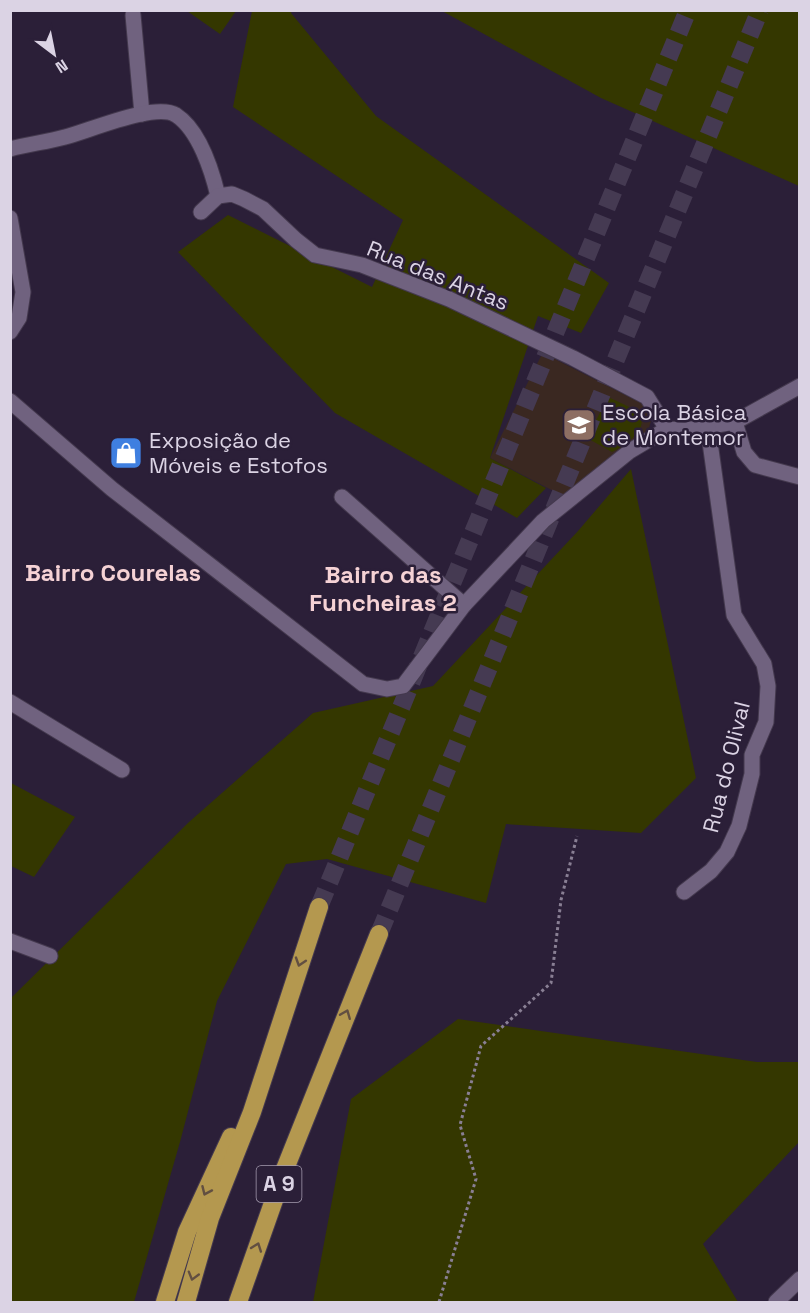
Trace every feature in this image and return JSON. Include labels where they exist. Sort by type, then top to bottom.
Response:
[{"type":"highway","name":"A 9","points":[[186,1302],[210,1218],[252,1112],[319,907]]},
{"type":"highway","name":"A 9","points":[[238,1302],[289,1159],[379,934]]},
{"type":"highway","points":[[165,1302],[187,1232],[224,1150],[260,1082]]},
{"type":"street","points":[[133,15],[142,114]]},
{"type":"street","points":[[10,149],[64,137],[142,114],[162,112],[176,115],[192,130],[212,171],[218,196],[201,212]]},
{"type":"street","name":"Rua das Antas","points":[[218,196],[232,194],[263,209],[315,255],[362,265],[449,299],[573,358],[647,397],[667,429]]},
{"type":"street","points":[[10,218],[22,292],[19,318],[10,332]]},
{"type":"street","points":[[10,401],[112,489],[363,684],[387,690],[403,686],[464,604],[543,521],[630,451],[667,429],[708,428],[735,422],[800,386]]},
{"type":"street","points":[[735,422],[744,452],[755,465],[800,477]]},
{"type":"street","name":"Rua do Olival","points":[[684,892],[711,871],[728,852],[739,826],[752,774],[752,755],[766,722],[768,686],[764,664],[734,615],[708,428]]},
{"type":"street","points":[[342,497],[464,604]]},
{"type":"street","points":[[10,702],[122,770]]},
{"type":"street","points":[[10,941],[50,956]]},
{"type":"street","points":[[776,1302],[800,1279]]},
{"type":"path","points":[[439,1302],[476,1179],[460,1125],[481,1046],[551,983],[561,900],[577,836]]},
{"type":"shaded area","points":[[187,11],[236,11],[220,34]]},
{"type":"shaded area","points":[[252,11],[292,11],[291,13],[376,116],[609,283],[581,333],[538,316],[490,458],[546,488],[517,518],[335,413],[178,252],[228,215],[372,287],[403,220],[233,107]]},
{"type":"shaded area","points":[[442,11],[799,11],[799,186],[601,98]]},
{"type":"shaded area","name":"Escola Básica de Montemor","points":[[545,354],[643,404],[650,413],[651,421],[647,435],[565,497],[490,458],[541,356]]},
{"type":"shaded area","points":[[608,397],[634,410],[642,422],[630,440],[612,452],[587,438]]},
{"type":"shaded area","points":[[631,469],[696,778],[641,833],[506,824],[486,903],[327,859],[286,864],[217,1001],[180,1142],[134,1302],[11,1302],[11,998],[189,822],[313,713],[433,686],[578,531]]},
{"type":"shaded area","points":[[11,783],[75,817],[34,877],[11,866]]},
{"type":"shaded area","points":[[458,1019],[757,1062],[799,1062],[799,1142],[703,1244],[738,1302],[313,1302],[351,1099]]},
{"type":"tunnel","points":[[319,907],[688,10]]},
{"type":"tunnel","points":[[379,934],[760,10]]},
{"type":"place","name":"Escola Básica de Montemor","points":[[579,425]]},
{"type":"place","name":"Exposição de Móveis e Estofos","points":[[126,453]]},
{"type":"district","name":"Bairro Courelas","points":[[113,573]]},
{"type":"district","name":"Bairro das Funcheiras 2","points":[[383,589]]}]
